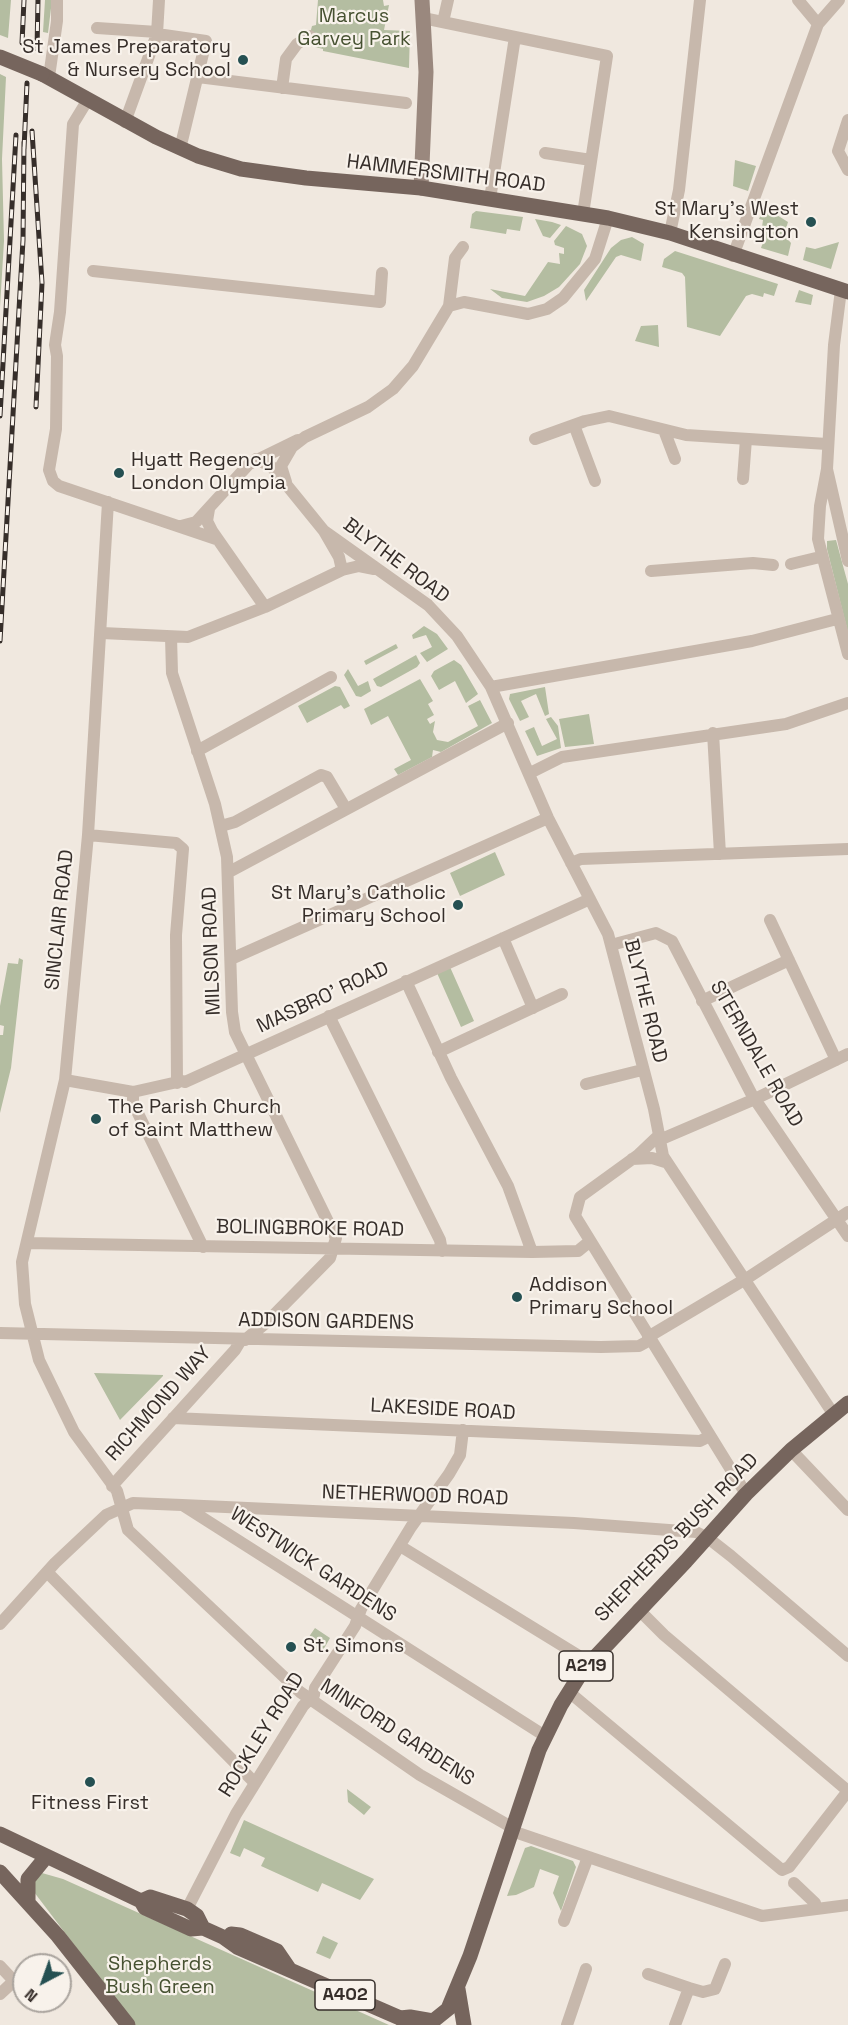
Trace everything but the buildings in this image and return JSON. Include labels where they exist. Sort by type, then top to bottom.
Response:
[{"type":"main road","points":[[422,0],[426,106],[422,188]]},
{"type":"main road","name":"HAMMERSMITH ROAD","points":[[0,57],[49,77],[125,122],[180,149],[248,170],[306,178],[422,188],[608,218],[670,233],[733,256],[844,291]]},
{"type":"main road","name":"SHEPHERDS BUSH ROAD","points":[[464,2025],[458,1989],[545,1736],[569,1692],[589,1662],[708,1538],[746,1494],[791,1450],[848,1403]]},
{"type":"main road","name":"A402","points":[[0,1833],[141,1901],[145,1908],[191,1929],[203,1928],[223,1937],[237,1947],[404,2022]]},
{"type":"main road","points":[[28,1900],[28,1879],[46,1857]]},
{"type":"main road","points":[[0,1872],[28,1900],[128,2025]]},
{"type":"main road","points":[[141,1901],[150,1897],[187,1909],[197,1916],[203,1928]]},
{"type":"main road","points":[[231,1934],[240,1935],[277,1951],[290,1970]]},
{"type":"main road","name":"A219","points":[[404,2022],[436,2020],[448,2009],[458,1989]]},
{"type":"street","points":[[49,77],[57,21],[57,0]]},
{"type":"street","points":[[125,122],[157,33],[159,0]]},
{"type":"street","points":[[443,22],[448,0]]},
{"type":"street","points":[[670,233],[679,190],[700,0]]},
{"type":"street","points":[[798,0],[818,24]]},
{"type":"street","points":[[733,256],[818,24],[839,0]]},
{"type":"street","points":[[423,18],[607,56],[583,214]]},
{"type":"street","points":[[97,28],[157,33],[206,41],[180,149]]},
{"type":"street","points":[[282,87],[286,59],[297,44],[310,36]]},
{"type":"street","points":[[490,199],[515,37]]},
{"type":"street","points":[[198,77],[406,103]]},
{"type":"street","points":[[87,101],[73,124],[60,312],[55,345],[56,410],[49,470],[53,481],[59,486],[216,539]]},
{"type":"street","points":[[848,120],[838,152],[848,170]]},
{"type":"street","points":[[545,153],[591,160]]},
{"type":"street","points":[[449,306],[464,302],[522,314],[547,309],[573,289],[590,267],[598,251],[608,218]]},
{"type":"street","points":[[181,526],[196,522],[256,459],[368,407],[393,389],[413,366],[449,306],[456,254],[463,247]]},
{"type":"street","points":[[93,271],[380,302],[382,273]]},
{"type":"street","points":[[844,291],[834,345],[827,469],[848,561]]},
{"type":"street","points":[[535,439],[609,416],[686,435],[827,444]]},
{"type":"street","points":[[574,425],[595,481]]},
{"type":"street","points":[[664,430],[675,459]]},
{"type":"street","points":[[286,482],[281,466],[283,460],[304,437]]},
{"type":"street","points":[[743,479],[746,439]]},
{"type":"street","name":"BLYTHE ROAD","points":[[256,459],[272,466],[324,531],[339,557],[342,570]]},
{"type":"street","points":[[827,469],[823,481],[819,525],[820,557],[848,654]]},
{"type":"street","name":"SINCLAIR ROAD","points":[[108,502],[102,633],[88,835],[65,1080],[22,1262],[22,1283],[39,1360],[63,1412],[86,1450],[112,1485]]},
{"type":"street","points":[[208,509],[207,521],[216,539],[265,608]]},
{"type":"street","points":[[819,525],[830,518],[841,527]]},
{"type":"street","name":"BLYTHE ROAD","points":[[324,531],[428,605],[451,627],[491,687],[531,773],[548,818],[611,945],[654,1109],[665,1162],[834,1415]]},
{"type":"street","points":[[791,564],[820,557]]},
{"type":"street","points":[[651,571],[753,563],[773,565]]},
{"type":"street","points":[[102,633],[192,636],[265,608],[342,570],[359,566],[384,573]]},
{"type":"street","points":[[491,687],[752,642],[837,619]]},
{"type":"street","name":"MILSON ROAD","points":[[171,637],[172,673],[221,826],[229,872],[234,1027],[245,1055],[334,1234],[336,1243],[334,1249]]},
{"type":"street","points":[[198,751],[331,677]]},
{"type":"street","points":[[531,773],[562,757],[786,724],[848,703]]},
{"type":"street","points":[[229,872],[508,723]]},
{"type":"street","points":[[713,733],[720,854]]},
{"type":"street","points":[[221,826],[235,822],[318,776],[327,777],[346,809]]},
{"type":"street","points":[[231,959],[548,818]]},
{"type":"street","points":[[88,835],[176,843],[183,849],[177,935],[177,1083]]},
{"type":"street","points":[[571,863],[580,859],[848,849]]},
{"type":"street","name":"MASBRO' ROAD","points":[[65,1080],[133,1092],[177,1083],[245,1055],[590,899]]},
{"type":"street","points":[[770,920],[836,1060]]},
{"type":"street","name":"STERNDALE ROAD","points":[[611,945],[652,933],[667,938],[675,946],[755,1099],[848,1236]]},
{"type":"street","points":[[502,938],[533,1008]]},
{"type":"street","points":[[702,1001],[789,960]]},
{"type":"street","points":[[406,981],[438,1052],[508,1186],[532,1252]]},
{"type":"street","points":[[438,1052],[562,994]]},
{"type":"street","points":[[329,1016],[440,1240],[442,1251]]},
{"type":"street","points":[[746,1494],[576,1221],[577,1202],[585,1192],[632,1159],[658,1136],[664,1138],[755,1099],[848,1054]]},
{"type":"street","points":[[586,1084],[642,1070]]},
{"type":"street","points":[[133,1092],[133,1103],[203,1247]]},
{"type":"street","points":[[632,1159],[652,1158],[665,1162]]},
{"type":"street","name":"ADDISON GARDENS","points":[[0,1333],[33,1336],[633,1347],[848,1212]]},
{"type":"street","name":"BOLINGBROKE ROAD","points":[[27,1243],[532,1252],[578,1251],[589,1242]]},
{"type":"street","name":"RICHMOND WAY","points":[[119,1508],[118,1496],[112,1485],[243,1340],[267,1322],[330,1257],[334,1249]]},
{"type":"street","points":[[267,1322],[271,1333],[278,1340]]},
{"type":"street","name":"LAKESIDE ROAD","points":[[173,1418],[700,1441],[710,1436]]},
{"type":"street","name":"ROCKLEY ROAD","points":[[187,1909],[207,1866],[258,1778],[308,1698],[314,1695],[315,1688],[400,1546],[460,1455],[463,1431]]},
{"type":"street","points":[[791,1450],[848,1510]]},
{"type":"street","name":"NETHERWOOD ROAD","points":[[119,1508],[133,1503],[422,1515],[685,1530],[708,1538]]},
{"type":"street","name":"WESTWICK GARDENS","points":[[182,1505],[545,1736]]},
{"type":"street","points":[[0,1624],[47,1572],[106,1515],[119,1508]]},
{"type":"street","name":"MINFORD GARDENS","points":[[119,1508],[128,1530],[308,1698],[420,1775],[512,1829],[762,1916],[848,1905]]},
{"type":"street","points":[[708,1538],[848,1656]]},
{"type":"street","points":[[400,1546],[589,1662]]},
{"type":"street","points":[[47,1572],[258,1778]]},
{"type":"street","points":[[569,1692],[782,1870],[789,1867],[848,1791],[663,1635],[638,1609]]},
{"type":"street","points":[[564,1921],[588,1857]]},
{"type":"street","points":[[794,1883],[815,1903],[816,1909]]},
{"type":"street","points":[[648,1974],[703,1992],[715,1989],[725,1964]]},
{"type":"street","points":[[0,1966],[14,1981],[0,1995]]},
{"type":"street","points":[[567,2025],[586,1969]]},
{"type":"street","points":[[675,2025],[689,1988]]},
{"type":"green space","points":[[0,0],[11,0],[8,38],[0,35]]},
{"type":"green space","points":[[45,0],[52,0],[48,33],[43,32]]},
{"type":"green space","name":"Marcus Garvey Park","points":[[318,0],[383,0],[384,6],[389,5],[384,30],[410,31],[409,68],[323,51],[323,49],[307,45],[312,26],[316,25]]},
{"type":"green space","points":[[0,74],[6,77],[2,159],[4,241],[0,307]]},
{"type":"green space","points":[[735,160],[756,166],[748,191],[733,186]]},
{"type":"green space","points":[[764,207],[788,222],[784,235],[791,243],[788,256],[761,248],[764,239],[761,234],[763,220],[759,219]]},
{"type":"green space","points":[[476,211],[523,217],[520,231],[507,229],[506,234],[470,228],[472,214]]},
{"type":"green space","points":[[535,219],[561,225],[550,238],[543,236]]},
{"type":"green space","points":[[566,226],[582,234],[587,246],[580,264],[559,287],[527,302],[502,298],[490,289],[525,296],[548,262],[560,264],[559,253],[564,254],[564,248],[555,245],[554,241]]},
{"type":"green space","points":[[632,237],[644,244],[641,261],[621,255],[616,257],[586,301],[584,290],[611,248],[621,240]]},
{"type":"green space","points":[[839,242],[831,269],[803,260],[806,247],[815,249]]},
{"type":"green space","points":[[675,251],[778,284],[774,296],[764,293],[763,297],[752,294],[746,296],[720,336],[687,327],[685,277],[682,273],[662,267],[664,259]]},
{"type":"green space","points":[[799,290],[813,295],[811,305],[795,302]]},
{"type":"green space","points":[[658,325],[659,347],[635,341],[641,326]]},
{"type":"green space","points":[[836,540],[848,584],[848,633],[827,549],[827,541]]},
{"type":"green space","points":[[424,626],[437,634],[448,649],[427,662],[420,653],[432,647],[426,635],[413,639],[412,635]]},
{"type":"green space","points":[[396,644],[398,648],[366,665],[364,661]]},
{"type":"green space","points":[[416,655],[420,663],[417,667],[381,687],[377,686],[373,679]]},
{"type":"green space","points":[[454,660],[461,665],[478,694],[466,703],[455,681],[439,690],[431,676],[434,671]]},
{"type":"green space","points":[[348,669],[358,686],[368,681],[371,691],[361,697],[356,696],[344,675]]},
{"type":"green space","points":[[420,679],[433,701],[428,704],[434,715],[427,719],[430,724],[435,721],[433,732],[437,740],[448,742],[478,726],[468,706],[480,700],[492,723],[441,752],[433,750],[432,757],[398,775],[394,769],[411,760],[388,716],[371,725],[364,709]]},
{"type":"green space","points":[[335,686],[340,687],[350,706],[344,709],[341,705],[307,723],[298,706]]},
{"type":"green space","points":[[545,687],[549,714],[545,716],[536,694],[521,701],[529,717],[520,721],[509,699],[510,694]]},
{"type":"green space","points":[[589,714],[594,744],[565,747],[559,719]]},
{"type":"green space","points":[[551,717],[558,726],[561,748],[537,756],[525,731],[534,727],[542,746],[557,739],[546,719]]},
{"type":"green space","points":[[495,852],[505,875],[460,896],[450,873]]},
{"type":"green space","points":[[19,958],[23,960],[11,1068],[0,1113],[0,1035],[3,1035],[4,1026],[0,1025],[0,1006],[8,963],[18,964]]},
{"type":"green space","points":[[450,967],[474,1021],[461,1027],[437,973]]},
{"type":"green space","points":[[94,1373],[163,1375],[163,1376],[120,1420]]},
{"type":"green space","points":[[315,1628],[330,1638],[321,1654],[306,1641]]},
{"type":"green space","points":[[347,1789],[371,1807],[364,1815],[348,1802]]},
{"type":"green space","points":[[244,1820],[374,1879],[360,1900],[322,1883],[318,1892],[261,1866],[265,1858],[244,1848],[240,1857],[230,1853]]},
{"type":"green space","points":[[531,1846],[573,1861],[576,1867],[561,1911],[553,1893],[559,1876],[540,1869],[534,1887],[516,1895],[507,1896],[525,1848]]},
{"type":"green space","name":"Shepherds Bush Green","points":[[42,1873],[63,1879],[389,2025],[135,2025],[34,1892],[34,1879]]},
{"type":"green space","points":[[323,1936],[338,1943],[330,1959],[316,1953]]},
{"type":"railway","points":[[22,43],[24,0]]},
{"type":"railway","points":[[37,49],[38,0]]},
{"type":"railway","points":[[24,149],[27,83]]},
{"type":"railway","points":[[32,131],[42,283],[36,407]]},
{"type":"railway","points":[[0,416],[16,135]]},
{"type":"railway","points":[[0,641],[23,240],[24,142]]},
{"type":"place","name":"St James Preparatory & Nursery School","points":[[243,60]]},
{"type":"place","name":"St Mary's West Kensington","points":[[811,222]]},
{"type":"place","name":"Hyatt Regency London Olympia","points":[[119,473]]},
{"type":"place","name":"St Mary's Catholic Primary School","points":[[458,905]]},
{"type":"place","name":"The Parish Church of Saint Matthew","points":[[96,1119]]},
{"type":"place","name":"Addison Primary School","points":[[517,1297]]},
{"type":"place","name":"St. Simons","points":[[291,1647]]},
{"type":"place","name":"Fitness First","points":[[90,1782]]}]
